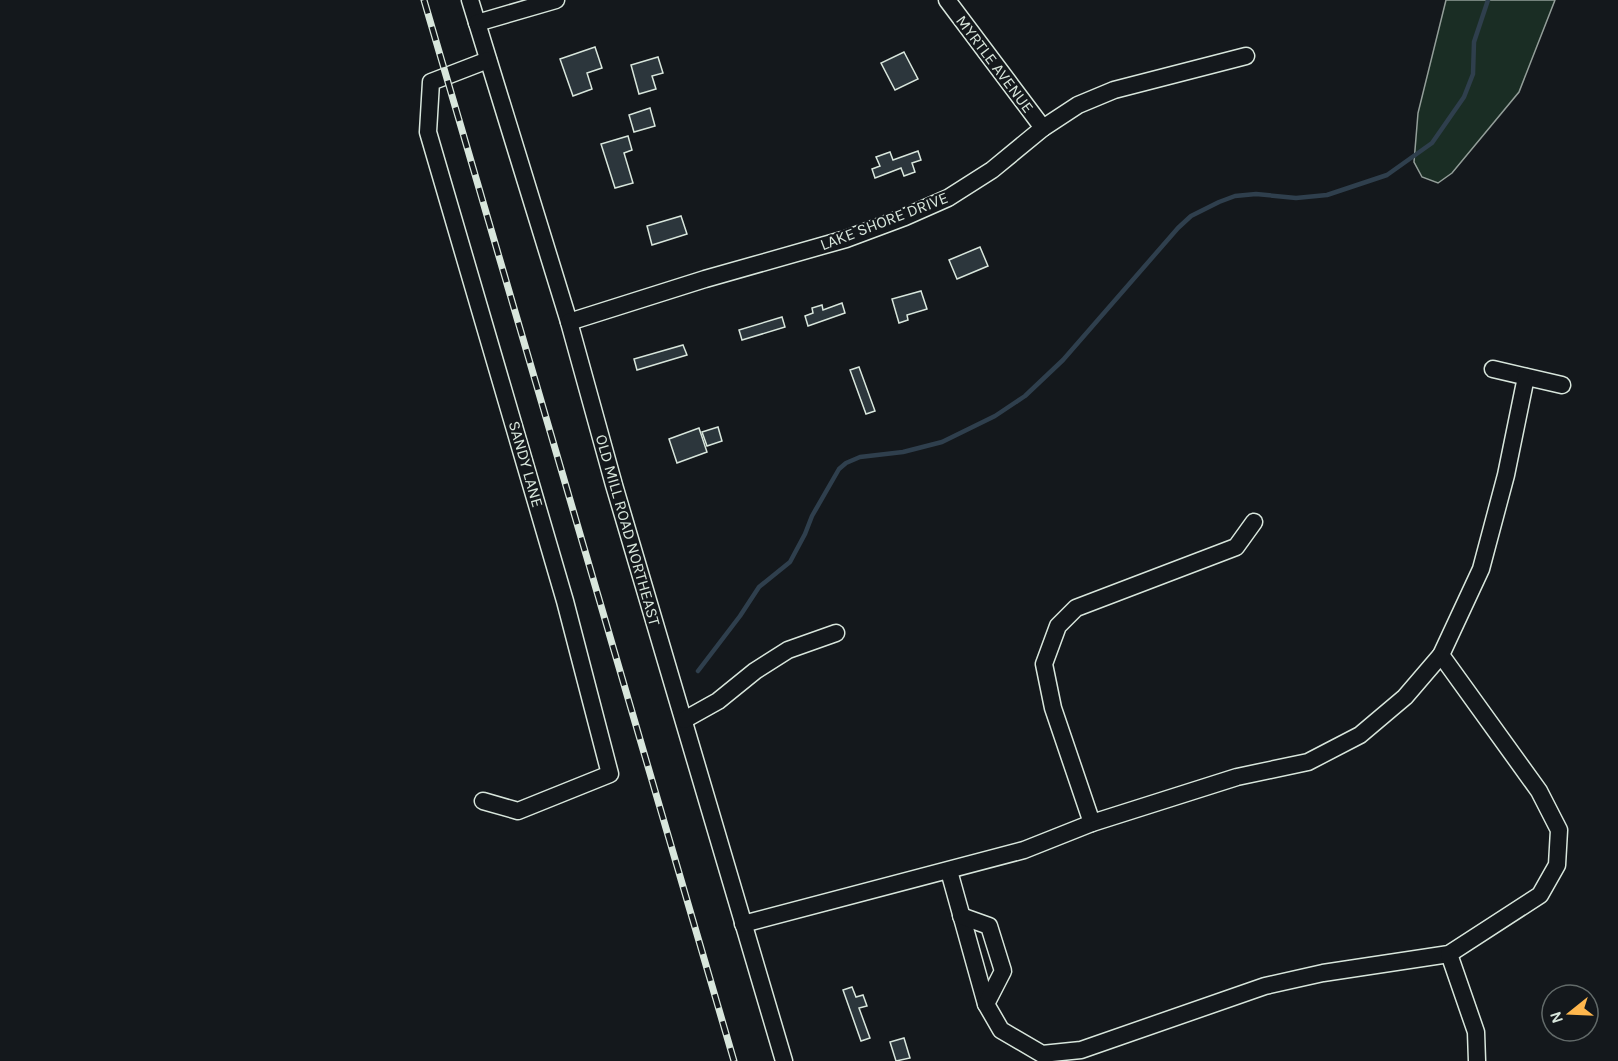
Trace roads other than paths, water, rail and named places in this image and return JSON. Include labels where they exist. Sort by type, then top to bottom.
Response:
[{"type":"street","name":"OLD MILL ROAD NORTHEAST","points":[[470,0],[569,322],[617,496],[784,1061]]},
{"type":"street","points":[[477,23],[556,0]]},
{"type":"street","name":"MYRTLE AVENUE","points":[[946,0],[1043,128]]},
{"type":"street","name":"LAKE SHORE DRIVE","points":[[569,322],[705,279],[846,239],[905,217],[948,198],[993,170],[1043,128],[1078,105],[1114,90],[1246,56]]},
{"type":"street","name":"SANDY LANE","points":[[483,801],[518,812],[610,774],[565,601],[428,132],[431,82],[488,60]]},
{"type":"street","points":[[1492,369],[1562,385]]},
{"type":"street","points":[[743,924],[1023,850],[1092,823],[1237,777],[1308,762],[1360,735],[1405,697],[1441,655],[1481,568],[1506,475],[1526,377]]},
{"type":"street","points":[[1092,823],[1053,708],[1044,664],[1058,626],[1076,608],[1236,547],[1254,522]]},
{"type":"street","points":[[684,720],[718,701],[755,671],[788,650],[836,633]]},
{"type":"street","points":[[949,871],[986,1004],[1001,1030],[1042,1054],[1081,1050],[1265,986],[1323,973],[1449,954],[1540,895],[1557,865],[1559,830],[1539,791],[1441,655]]},
{"type":"street","points":[[962,916],[989,926],[1003,971],[986,1004]]},
{"type":"street","points":[[1449,954],[1476,1032],[1477,1061]]},
{"type":"waterway","points":[[698,671],[759,587],[790,562],[812,516],[839,469],[846,463],[860,457],[903,452],[942,442],[995,416],[1025,396],[1063,360],[1191,216],[1235,196],[1256,194],[1296,198],[1327,195],[1387,175],[1432,143],[1464,97],[1473,74],[1474,42],[1488,0]]},
{"type":"railway","points":[[424,0],[734,1061]]}]
